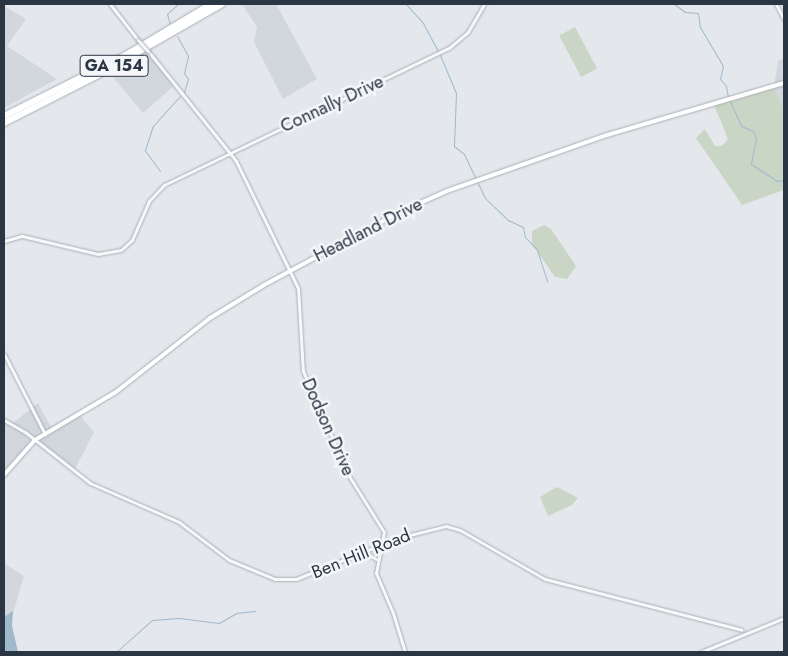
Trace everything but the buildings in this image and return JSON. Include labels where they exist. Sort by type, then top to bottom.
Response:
[{"type":"highway","name":"GA 154","points":[[4,116],[129,53],[210,4]]},
{"type":"highway","name":"GA 154","points":[[4,123],[98,76],[222,4]]},
{"type":"main road","name":"Headland Drive","points":[[4,474],[35,440],[116,392],[210,318],[290,270],[402,211],[447,191],[607,135],[784,83]]},
{"type":"street","name":"Dodson Drive","points":[[110,4],[230,152],[290,270],[301,299],[302,362],[306,379],[349,476],[384,533]]},
{"type":"street","name":"Connally Drive","points":[[4,241],[22,236],[98,254],[117,252],[132,240],[149,201],[164,185],[449,48],[468,32],[484,4]]},
{"type":"street","points":[[776,4],[784,20]]},
{"type":"street","points":[[4,354],[45,434]]},
{"type":"street","name":"Ben Hill Road","points":[[4,420],[35,440],[90,483],[179,522],[229,560],[275,579],[296,579],[430,527],[454,527],[546,579],[742,632]]},
{"type":"street","points":[[398,538],[384,533],[377,560],[376,573],[393,613],[405,652]]},
{"type":"street","points":[[365,552],[377,560]]},
{"type":"street","points":[[701,652],[742,632],[784,618]]},
{"type":"shaded area","points":[[242,4],[276,4],[317,79],[283,99],[254,42],[257,27]]},
{"type":"shaded area","points":[[4,6],[26,19],[7,46],[57,79],[4,108]]},
{"type":"shaded area","points":[[148,50],[175,85],[143,113],[108,71]]},
{"type":"shaded area","points":[[784,58],[784,110],[774,87],[778,61]]},
{"type":"shaded area","points":[[38,403],[51,427],[78,413],[94,432],[75,469],[37,440],[4,476],[4,420],[13,423]]},
{"type":"shaded area","points":[[4,563],[24,576],[12,617],[4,618]]},
{"type":"green space","points":[[575,27],[597,68],[581,77],[559,35]]},
{"type":"green space","points":[[774,87],[784,110],[784,190],[742,205],[696,138],[705,129],[715,146],[722,146],[728,139],[714,105]]},
{"type":"green space","points":[[544,225],[551,229],[576,266],[567,279],[555,277],[532,244],[532,231]]},
{"type":"green space","points":[[557,487],[578,498],[572,505],[548,516],[540,497]]},
{"type":"water","points":[[13,611],[12,626],[18,652],[4,652],[4,617]]},
{"type":"waterway","points":[[170,24],[167,14],[178,4]]},
{"type":"waterway","points":[[406,4],[423,23],[438,51]]},
{"type":"waterway","points":[[674,4],[685,12],[698,13],[700,27],[723,66],[720,79],[726,86],[728,97]]},
{"type":"waterway","points":[[177,36],[188,56],[184,73],[188,79],[184,92]]},
{"type":"waterway","points":[[440,55],[456,93],[454,146],[464,154],[485,198],[508,220],[523,227],[525,237],[537,250],[547,281]]},
{"type":"waterway","points":[[160,171],[145,150],[153,126],[180,96]]},
{"type":"waterway","points":[[730,101],[741,126],[753,131],[756,138],[751,164],[777,181],[784,180]]},
{"type":"waterway","points":[[116,652],[152,620],[179,618],[219,623],[236,613],[255,611]]}]
